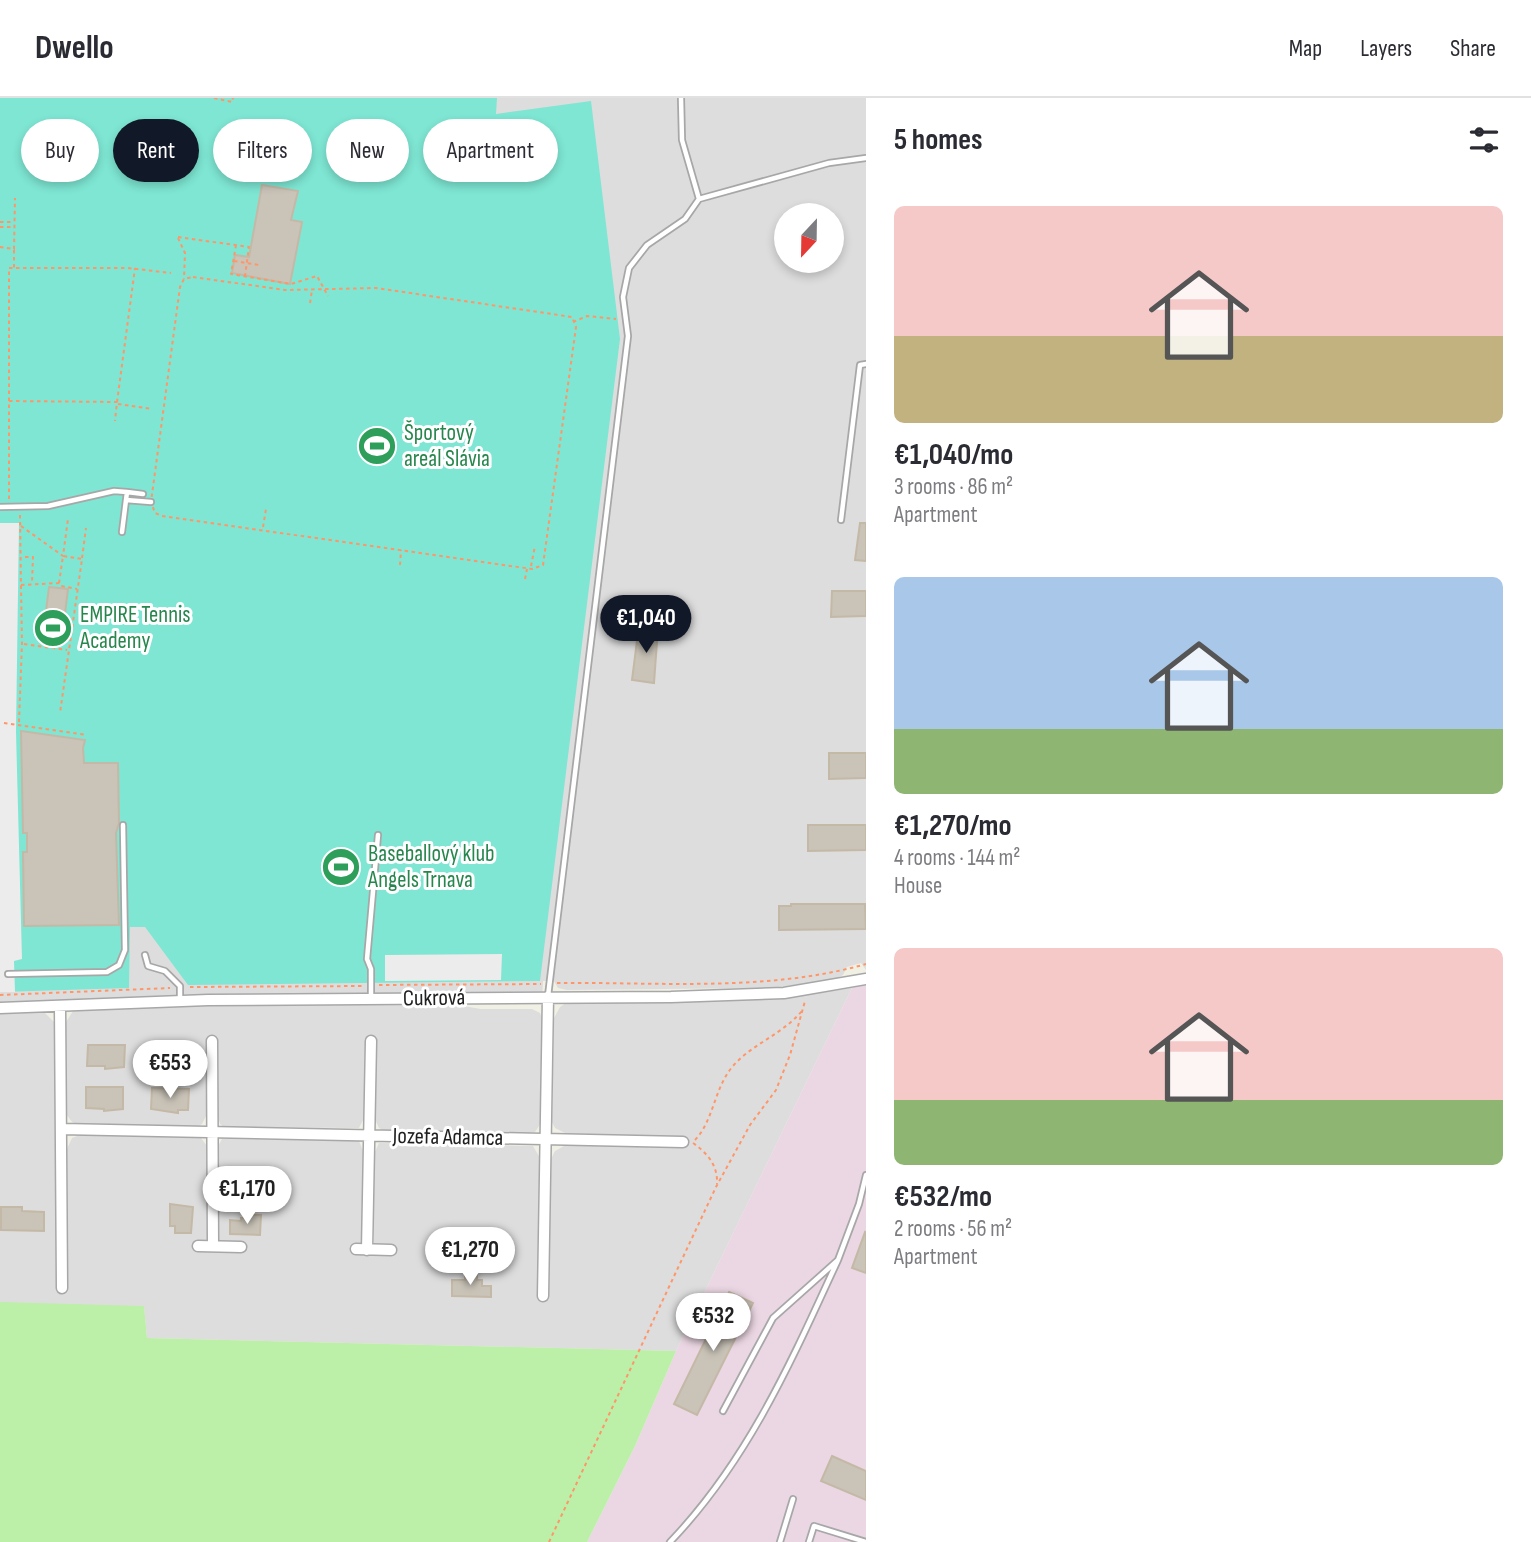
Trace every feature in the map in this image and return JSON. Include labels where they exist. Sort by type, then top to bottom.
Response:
[{"type":"street","name":"Cukrová","points":[[0,1008],[180,1000],[671,997],[807,990],[866,979]]},
{"type":"street","points":[[543,1296],[548,997]]},
{"type":"street","points":[[60,1006],[62,1288]]},
{"type":"street","points":[[212,1041],[213,1246]]},
{"type":"street","points":[[371,1041],[362,1249],[391,1250]]},
{"type":"street","name":"Jozefa Adamca","points":[[61,1129],[683,1142]]},
{"type":"street","points":[[198,1246],[241,1247]]},
{"type":"lane","points":[[681,98],[682,140],[699,199]]},
{"type":"lane","points":[[548,997],[628,336],[623,297],[629,268],[647,245],[685,219],[699,199],[829,163],[866,158]]},
{"type":"lane","points":[[841,520],[860,365],[866,364]]},
{"type":"lane","points":[[0,507],[48,506],[114,491],[143,494]]},
{"type":"lane","points":[[122,532],[127,492]]},
{"type":"lane","points":[[126,500],[151,502]]},
{"type":"lane","points":[[8,974],[107,972],[119,965],[125,950],[123,825]]},
{"type":"lane","points":[[371,1000],[367,959],[378,835]]},
{"type":"lane","points":[[145,956],[148,966],[165,971],[180,987],[180,1000]]},
{"type":"lane","points":[[670,1542],[730,1470],[756,1428],[800,1344],[838,1260],[859,1204],[866,1175]]},
{"type":"lane","points":[[723,1411],[773,1318],[838,1260]]},
{"type":"lane","points":[[780,1542],[793,1499]]},
{"type":"lane","points":[[809,1542],[814,1526],[866,1542]]},
{"type":"path","points":[[214,98],[232,102],[233,98]]},
{"type":"path","points":[[14,268],[15,198]]},
{"type":"path","points":[[0,222],[14,222]]},
{"type":"path","points":[[0,227],[14,227]]},
{"type":"path","points":[[244,277],[249,247],[178,237],[185,253],[184,279],[180,287],[151,502],[153,510],[162,516],[538,568],[544,561],[574,322]]},
{"type":"path","points":[[236,245],[231,274],[291,285],[317,276],[328,296]]},
{"type":"path","points":[[0,247],[14,249]]},
{"type":"path","points":[[233,260],[259,265]]},
{"type":"path","points":[[9,500],[9,268],[135,268],[171,273]]},
{"type":"path","points":[[115,421],[135,268]]},
{"type":"path","points":[[184,279],[193,277],[285,290],[376,288],[567,315],[574,322]]},
{"type":"path","points":[[310,303],[312,289]]},
{"type":"path","points":[[574,322],[587,316],[626,320]]},
{"type":"path","points":[[8,401],[117,403],[152,409]]},
{"type":"path","points":[[19,722],[22,644],[20,506]]},
{"type":"path","points":[[263,527],[266,509]]},
{"type":"path","points":[[59,583],[68,519]]},
{"type":"path","points":[[20,526],[63,556],[82,559]]},
{"type":"path","points":[[60,713],[86,528]]},
{"type":"path","points":[[531,566],[535,546]]},
{"type":"path","points":[[400,565],[402,549]]},
{"type":"path","points":[[25,557],[33,557],[32,584]]},
{"type":"path","points":[[525,579],[527,568]]},
{"type":"path","points":[[21,584],[59,583],[61,586],[78,589]]},
{"type":"path","points":[[68,609],[74,611]]},
{"type":"path","points":[[65,634],[70,635]]},
{"type":"path","points":[[22,644],[68,650]]},
{"type":"path","points":[[4,723],[87,735]]},
{"type":"path","points":[[0,995],[180,987],[759,981],[808,976],[866,964]]},
{"type":"path","points":[[550,1542],[716,1187],[750,1125],[776,1090],[790,1055],[807,990]]},
{"type":"path","points":[[716,1187],[714,1166],[704,1151],[692,1142],[701,1133],[720,1085],[734,1065],[747,1053],[789,1026],[803,1010]]},
{"type":"shaded area","points":[[0,98],[866,98],[866,970],[861,963],[847,967],[843,975],[835,979],[772,988],[567,990],[558,988],[554,981],[543,981],[542,1003],[451,1004],[481,1009],[532,1009],[540,1013],[543,1021],[541,1123],[535,1132],[529,1133],[385,1131],[379,1128],[374,1117],[376,1037],[367,1037],[365,1116],[359,1128],[224,1127],[220,1124],[217,1113],[216,1038],[207,1039],[208,1112],[202,1124],[197,1127],[77,1124],[66,1114],[66,1022],[73,1011],[44,1012],[55,1023],[57,1290],[67,1290],[66,1151],[72,1138],[80,1135],[201,1138],[207,1146],[208,1237],[205,1242],[195,1243],[194,1249],[244,1250],[218,1239],[217,1148],[222,1139],[352,1140],[359,1141],[364,1153],[362,1241],[358,1246],[374,1245],[374,1154],[379,1143],[533,1146],[540,1158],[538,1300],[548,1300],[551,1159],[555,1151],[566,1145],[682,1146],[684,1137],[567,1134],[555,1128],[552,1122],[554,1018],[560,1007],[566,1003],[786,998],[852,988],[676,1351],[147,1338],[144,1307],[0,1542]]},
{"type":"shaded area","name":"Športový areál Slávia","points":[[0,98],[497,98],[496,114],[591,101],[620,339],[540,981],[188,985],[145,927],[130,927],[129,988],[0,992]]},
{"type":"shaded area","points":[[0,523],[19,523],[16,732],[22,959],[14,961],[15,992],[0,992]]},
{"type":"shaded area","points":[[502,954],[501,980],[385,981],[385,955]]},
{"type":"shaded area","points":[[866,984],[866,1542],[587,1542],[635,1446],[676,1351],[852,988]]},
{"type":"green space","points":[[0,1302],[144,1306],[147,1338],[676,1351],[635,1446],[587,1542],[0,1542]]},
{"type":"building","points":[[262,185],[298,191],[291,220],[302,222],[290,284],[232,273],[235,255],[249,257]]},
{"type":"building","points":[[860,523],[866,523],[866,561],[855,560]]},
{"type":"building","points":[[49,587],[68,589],[62,638],[43,635]]},
{"type":"building","points":[[832,591],[866,591],[866,616],[831,617]]},
{"type":"building","points":[[639,625],[658,628],[654,683],[632,680]]},
{"type":"building","points":[[21,731],[85,740],[84,763],[118,763],[119,823],[116,833],[119,925],[24,926],[23,852],[27,852],[27,833],[23,833]]},
{"type":"building","points":[[829,753],[866,753],[866,778],[829,779]]},
{"type":"building","points":[[808,825],[866,825],[866,850],[808,851]]},
{"type":"building","points":[[865,904],[866,929],[779,930],[779,906]]},
{"type":"building","points":[[88,1045],[125,1045],[124,1067],[105,1069],[105,1066],[87,1066]]},
{"type":"building","points":[[149,1046],[186,1047],[186,1068],[167,1070],[149,1067]]},
{"type":"building","points":[[86,1087],[123,1087],[123,1109],[104,1111],[86,1108]]},
{"type":"building","points":[[152,1088],[189,1089],[188,1110],[178,1110],[178,1113],[151,1109]]},
{"type":"building","points":[[170,1204],[193,1207],[191,1233],[175,1233],[175,1226],[170,1226]]},
{"type":"building","points":[[1,1207],[22,1207],[22,1211],[44,1212],[44,1231],[1,1230]]},
{"type":"building","points":[[251,1215],[261,1215],[260,1235],[230,1234],[230,1220],[241,1221],[241,1218],[251,1218]]},
{"type":"building","points":[[866,1233],[866,1273],[852,1268]]},
{"type":"building","points":[[465,1274],[477,1274],[477,1280],[482,1280],[482,1286],[491,1286],[491,1297],[452,1296],[452,1280],[465,1280]]},
{"type":"building","points":[[729,1292],[753,1303],[697,1415],[674,1404]]},
{"type":"building","points":[[832,1456],[866,1471],[866,1500],[821,1481]]},
{"type":"place","name":"Športový areál Slávia","points":[[377,446]]},
{"type":"place","name":"EMPIRE Tennis Academy","points":[[53,628]]},
{"type":"place","name":"Baseballový klub Angels Trnava","points":[[341,867]]}]
